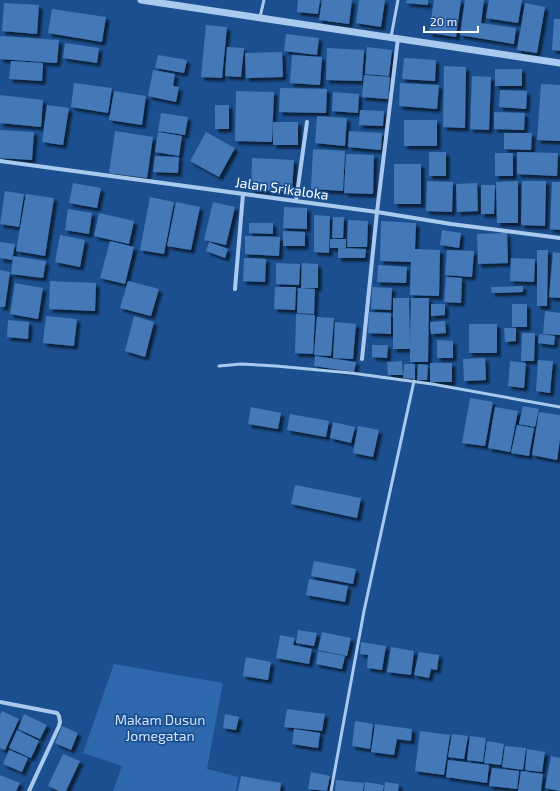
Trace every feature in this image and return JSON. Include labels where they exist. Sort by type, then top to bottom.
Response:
[{"type":"street","points":[[141,0],[560,63]]},
{"type":"street","points":[[362,359],[395,38]]},
{"type":"street","points":[[296,201],[307,122]]},
{"type":"street","name":"Jalan Srikaloka","points":[[0,161],[560,238]]},
{"type":"street","points":[[235,289],[243,194]]},
{"type":"street","points":[[0,702],[57,713],[59,716],[59,726],[29,791]]},
{"type":"lane","points":[[260,17],[264,0]]},
{"type":"lane","points":[[395,38],[398,0]]},
{"type":"lane","points":[[219,366],[241,364],[351,373],[414,381],[560,407]]},
{"type":"lane","points":[[331,791],[364,611],[414,381]]},
{"type":"green space","name":"Makam Dusun Jomegatan","points":[[114,664],[223,683],[207,769],[238,777],[236,791],[113,791],[122,766],[83,753]]},
{"type":"building","points":[[298,0],[320,0],[318,14],[297,12]]},
{"type":"building","points":[[322,0],[352,0],[349,24],[319,20]]},
{"type":"building","points":[[359,0],[385,0],[381,27],[356,23]]},
{"type":"building","points":[[407,0],[428,0],[428,5],[406,3]]},
{"type":"building","points":[[434,0],[461,0],[456,37],[429,33]]},
{"type":"building","points":[[465,0],[484,0],[481,23],[516,28],[514,44],[460,35]]},
{"type":"building","points":[[489,0],[522,0],[518,23],[486,18]]},
{"type":"building","points":[[4,3],[39,5],[37,34],[2,31]]},
{"type":"building","points":[[525,3],[545,7],[537,53],[517,50]]},
{"type":"building","points":[[52,9],[106,17],[102,42],[48,33]]},
{"type":"building","points":[[554,19],[560,19],[560,51],[552,50]]},
{"type":"building","points":[[206,25],[227,27],[222,78],[201,77]]},
{"type":"building","points":[[286,34],[319,38],[317,55],[284,51]]},
{"type":"building","points":[[0,36],[59,40],[57,63],[0,59]]},
{"type":"building","points":[[65,43],[99,48],[97,63],[63,58]]},
{"type":"building","points":[[227,47],[244,48],[241,77],[225,76]]},
{"type":"building","points":[[367,47],[392,50],[389,76],[365,74]]},
{"type":"building","points":[[327,48],[364,50],[362,81],[326,80]]},
{"type":"building","points":[[282,52],[283,77],[246,78],[245,53]]},
{"type":"building","points":[[158,55],[187,60],[184,73],[155,68]]},
{"type":"building","points":[[292,55],[322,57],[320,85],[290,83]]},
{"type":"building","points":[[404,58],[436,60],[435,81],[402,79]]},
{"type":"building","points":[[11,61],[43,63],[42,81],[9,79]]},
{"type":"building","points":[[444,66],[466,67],[465,128],[443,127]]},
{"type":"building","points":[[495,69],[522,69],[522,86],[495,86]]},
{"type":"building","points":[[153,70],[175,74],[173,86],[179,87],[176,102],[148,96]]},
{"type":"building","points":[[364,75],[390,77],[388,99],[362,97]]},
{"type":"building","points":[[472,76],[491,77],[489,130],[470,129]]},
{"type":"building","points":[[74,83],[112,88],[108,113],[71,107]]},
{"type":"building","points":[[400,83],[439,85],[437,109],[399,106]]},
{"type":"building","points":[[541,84],[560,85],[560,141],[537,140]]},
{"type":"building","points":[[280,88],[327,89],[326,113],[279,112]]},
{"type":"building","points":[[500,90],[527,91],[526,109],[499,107]]},
{"type":"building","points":[[114,91],[146,96],[142,125],[109,120]]},
{"type":"building","points":[[236,91],[274,92],[272,142],[235,141]]},
{"type":"building","points":[[333,92],[359,94],[358,113],[332,111]]},
{"type":"building","points":[[0,95],[43,100],[41,127],[0,123]]},
{"type":"building","points":[[47,105],[69,108],[63,145],[42,142]]},
{"type":"building","points":[[215,105],[229,105],[229,129],[215,129]]},
{"type":"building","points":[[360,110],[384,111],[383,126],[359,125]]},
{"type":"building","points":[[494,112],[525,113],[524,130],[494,129]]},
{"type":"building","points":[[161,113],[188,117],[185,135],[158,131]]},
{"type":"building","points":[[317,116],[347,118],[345,146],[315,143]]},
{"type":"building","points":[[404,120],[437,120],[437,146],[404,146]]},
{"type":"building","points":[[273,122],[298,122],[298,145],[273,145]]},
{"type":"building","points":[[0,130],[34,132],[32,160],[0,158]]},
{"type":"building","points":[[115,131],[153,137],[147,178],[109,173]]},
{"type":"building","points":[[349,131],[382,133],[381,150],[348,147]]},
{"type":"building","points":[[158,132],[182,136],[179,156],[155,152]]},
{"type":"building","points":[[206,132],[235,148],[219,177],[190,161]]},
{"type":"building","points":[[504,133],[532,133],[531,150],[504,149]]},
{"type":"building","points":[[313,149],[345,151],[343,191],[311,189]]},
{"type":"building","points":[[429,152],[446,152],[446,176],[429,176]]},
{"type":"building","points":[[517,152],[558,153],[557,176],[517,174]]},
{"type":"building","points":[[495,153],[513,153],[513,176],[495,176]]},
{"type":"building","points":[[346,154],[374,155],[373,194],[344,193]]},
{"type":"building","points":[[155,156],[179,157],[178,173],[153,172]]},
{"type":"building","points":[[252,158],[294,160],[292,192],[251,190]]},
{"type":"building","points":[[394,164],[421,164],[421,204],[394,204]]},
{"type":"building","points":[[427,181],[453,182],[452,212],[426,211]]},
{"type":"building","points":[[518,181],[518,223],[497,223],[496,182]]},
{"type":"building","points":[[522,181],[546,181],[545,226],[521,225]]},
{"type":"building","points":[[552,182],[560,182],[560,230],[550,229]]},
{"type":"building","points":[[73,183],[101,188],[97,208],[69,203]]},
{"type":"building","points":[[477,183],[478,211],[457,212],[456,184]]},
{"type":"building","points":[[481,185],[495,185],[494,214],[481,214]]},
{"type":"building","points":[[5,191],[24,194],[19,227],[0,224]]},
{"type":"building","points":[[26,194],[54,198],[45,256],[16,251]]},
{"type":"building","points":[[150,197],[174,202],[164,254],[140,250]]},
{"type":"building","points":[[176,202],[200,207],[191,250],[167,246]]},
{"type":"building","points":[[213,202],[235,207],[226,245],[204,240]]},
{"type":"building","points":[[284,207],[307,208],[307,229],[283,228]]},
{"type":"building","points":[[68,209],[92,213],[89,234],[65,230]]},
{"type":"building","points":[[99,213],[134,221],[129,244],[94,236]]},
{"type":"building","points":[[314,215],[330,216],[329,253],[314,252]]},
{"type":"building","points":[[333,217],[344,217],[343,238],[332,238]]},
{"type":"building","points":[[348,220],[368,221],[367,247],[347,247]]},
{"type":"building","points":[[381,221],[416,223],[415,249],[440,250],[439,296],[410,295],[411,262],[380,261]]},
{"type":"building","points":[[249,223],[273,223],[273,234],[249,233]]},
{"type":"building","points":[[442,230],[461,233],[459,248],[440,245]]},
{"type":"building","points":[[283,231],[305,232],[305,246],[283,246]]},
{"type":"building","points":[[507,233],[508,263],[478,264],[477,234]]},
{"type":"building","points":[[60,235],[85,240],[80,267],[55,262]]},
{"type":"building","points":[[245,236],[280,237],[279,256],[245,254]]},
{"type":"building","points":[[330,239],[346,239],[346,248],[330,248]]},
{"type":"building","points":[[110,241],[134,247],[125,284],[100,278]]},
{"type":"building","points":[[0,242],[15,244],[12,260],[0,258]]},
{"type":"building","points":[[209,242],[228,249],[225,258],[206,251]]},
{"type":"building","points":[[338,248],[366,249],[365,258],[338,258]]},
{"type":"building","points":[[447,250],[474,251],[472,277],[445,275]]},
{"type":"building","points":[[537,250],[548,250],[547,306],[537,306]]},
{"type":"building","points":[[553,252],[560,253],[560,298],[549,297]]},
{"type":"building","points":[[13,256],[46,261],[43,278],[11,274]]},
{"type":"building","points":[[244,258],[266,259],[265,282],[243,281]]},
{"type":"building","points":[[511,258],[535,259],[534,282],[510,281]]},
{"type":"building","points":[[276,263],[300,264],[299,285],[276,284]]},
{"type":"building","points":[[302,263],[318,264],[318,288],[301,288]]},
{"type":"building","points":[[378,265],[407,267],[406,283],[377,282]]},
{"type":"building","points":[[0,270],[10,272],[5,307],[0,307]]},
{"type":"building","points":[[446,277],[462,278],[461,303],[444,302]]},
{"type":"building","points":[[50,281],[96,283],[95,311],[49,309]]},
{"type":"building","points":[[128,281],[159,289],[151,316],[120,308]]},
{"type":"building","points":[[15,283],[43,288],[38,319],[10,314]]},
{"type":"building","points":[[523,286],[523,292],[492,293],[491,287]]},
{"type":"building","points":[[275,287],[296,287],[295,310],[274,309]]},
{"type":"building","points":[[372,287],[392,288],[391,310],[371,309]]},
{"type":"building","points":[[298,288],[315,289],[314,314],[297,313]]},
{"type":"building","points":[[393,298],[409,298],[410,344],[411,298],[429,298],[428,362],[410,362],[410,349],[393,349]]},
{"type":"building","points":[[431,304],[445,304],[445,315],[431,316]]},
{"type":"building","points":[[512,304],[527,304],[527,327],[512,327]]},
{"type":"building","points":[[545,311],[560,313],[560,335],[543,334]]},
{"type":"building","points":[[369,312],[391,313],[391,334],[368,333]]},
{"type":"building","points":[[296,314],[315,315],[313,354],[295,353]]},
{"type":"building","points":[[46,316],[77,319],[74,346],[43,343]]},
{"type":"building","points":[[134,316],[154,322],[145,357],[125,351]]},
{"type":"building","points":[[317,317],[334,318],[331,356],[314,355]]},
{"type":"building","points":[[8,320],[29,322],[28,339],[7,337]]},
{"type":"building","points":[[445,321],[446,333],[431,334],[430,322]]},
{"type":"building","points":[[335,322],[356,324],[353,359],[333,358]]},
{"type":"building","points":[[469,324],[497,324],[497,353],[469,353]]},
{"type":"building","points":[[504,328],[516,328],[516,341],[505,342]]},
{"type":"building","points":[[522,333],[535,333],[534,361],[521,361]]},
{"type":"building","points":[[539,334],[555,336],[554,345],[538,343]]},
{"type":"building","points":[[437,340],[453,341],[453,358],[437,358]]},
{"type":"building","points":[[372,345],[388,345],[387,358],[372,357]]},
{"type":"building","points":[[315,356],[356,362],[354,372],[314,366]]},
{"type":"building","points":[[485,358],[486,380],[464,381],[463,359]]},
{"type":"building","points":[[538,360],[553,361],[550,393],[536,391]]},
{"type":"building","points":[[402,361],[403,375],[388,375],[387,362]]},
{"type":"building","points":[[510,361],[526,363],[524,388],[508,386]]},
{"type":"building","points":[[430,363],[452,363],[452,382],[430,382]]},
{"type":"building","points":[[404,364],[415,364],[415,379],[403,378]]},
{"type":"building","points":[[418,364],[428,365],[427,380],[417,380]]},
{"type":"building","points":[[470,398],[493,402],[485,446],[462,443]]},
{"type":"building","points":[[523,406],[539,409],[535,427],[519,424]]},
{"type":"building","points":[[251,407],[281,413],[278,429],[248,424]]},
{"type":"building","points":[[495,407],[518,411],[510,452],[488,448]]},
{"type":"building","points":[[539,412],[560,415],[560,439],[557,460],[532,455]]},
{"type":"building","points":[[290,414],[329,421],[326,437],[287,430]]},
{"type":"building","points":[[333,422],[355,427],[351,443],[330,438]]},
{"type":"building","points":[[517,425],[534,428],[529,456],[511,453]]},
{"type":"building","points":[[358,426],[379,430],[373,457],[353,453]]},
{"type":"building","points":[[295,485],[361,498],[357,518],[291,504]]},
{"type":"building","points":[[314,561],[356,569],[353,584],[311,576]]},
{"type":"building","points":[[309,579],[348,586],[345,602],[306,595]]},
{"type":"building","points":[[298,630],[317,633],[314,646],[296,643]]},
{"type":"building","points":[[322,632],[351,638],[347,656],[318,650]]},
{"type":"building","points":[[280,635],[295,638],[293,645],[312,649],[309,664],[276,658]]},
{"type":"building","points":[[361,642],[386,646],[382,670],[367,668],[368,655],[360,654]]},
{"type":"building","points":[[391,647],[414,651],[411,675],[387,672]]},
{"type":"building","points":[[318,651],[345,656],[342,669],[316,664]]},
{"type":"building","points":[[419,652],[439,655],[437,670],[431,669],[429,678],[414,675]]},
{"type":"building","points":[[246,657],[271,662],[268,680],[243,676]]},
{"type":"building","points":[[287,709],[325,714],[322,731],[284,727]]},
{"type":"building","points":[[2,711],[19,719],[5,750],[0,748],[0,715]]},
{"type":"building","points":[[24,714],[47,725],[40,739],[18,729]]},
{"type":"building","points":[[225,714],[239,717],[236,730],[223,728]]},
{"type":"building","points":[[355,721],[373,724],[370,749],[352,746]]},
{"type":"building","points":[[375,724],[412,729],[411,741],[397,739],[394,755],[371,752]]},
{"type":"building","points":[[62,726],[78,733],[71,750],[55,743]]},
{"type":"building","points":[[294,729],[320,733],[318,748],[292,744]]},
{"type":"building","points":[[17,730],[39,741],[31,758],[9,748]]},
{"type":"building","points":[[420,731],[450,735],[444,775],[415,771]]},
{"type":"building","points":[[452,734],[468,736],[464,759],[448,757]]},
{"type":"building","points":[[470,736],[486,738],[483,762],[467,760]]},
{"type":"building","points":[[487,741],[504,744],[501,765],[484,763]]},
{"type":"building","points":[[505,746],[526,748],[523,770],[502,767]]},
{"type":"building","points":[[527,749],[545,752],[542,772],[525,770]]},
{"type":"building","points":[[9,750],[28,758],[22,772],[3,764]]},
{"type":"building","points":[[63,754],[80,761],[66,791],[59,791],[48,786]]},
{"type":"building","points":[[551,756],[560,758],[560,791],[545,788]]},
{"type":"building","points":[[448,760],[489,765],[487,783],[446,777]]},
{"type":"building","points":[[492,768],[519,771],[517,789],[489,786]]},
{"type":"building","points":[[521,771],[543,774],[541,791],[518,791]]},
{"type":"building","points":[[311,772],[330,776],[327,791],[308,789]]},
{"type":"building","points":[[0,775],[20,783],[16,791],[0,791]]},
{"type":"building","points":[[241,776],[281,783],[280,791],[238,791]]},
{"type":"building","points":[[336,780],[364,783],[363,791],[335,791]]},
{"type":"building","points":[[365,782],[384,785],[383,791],[364,791]]},
{"type":"building","points":[[385,782],[399,784],[398,791],[384,791]]}]
